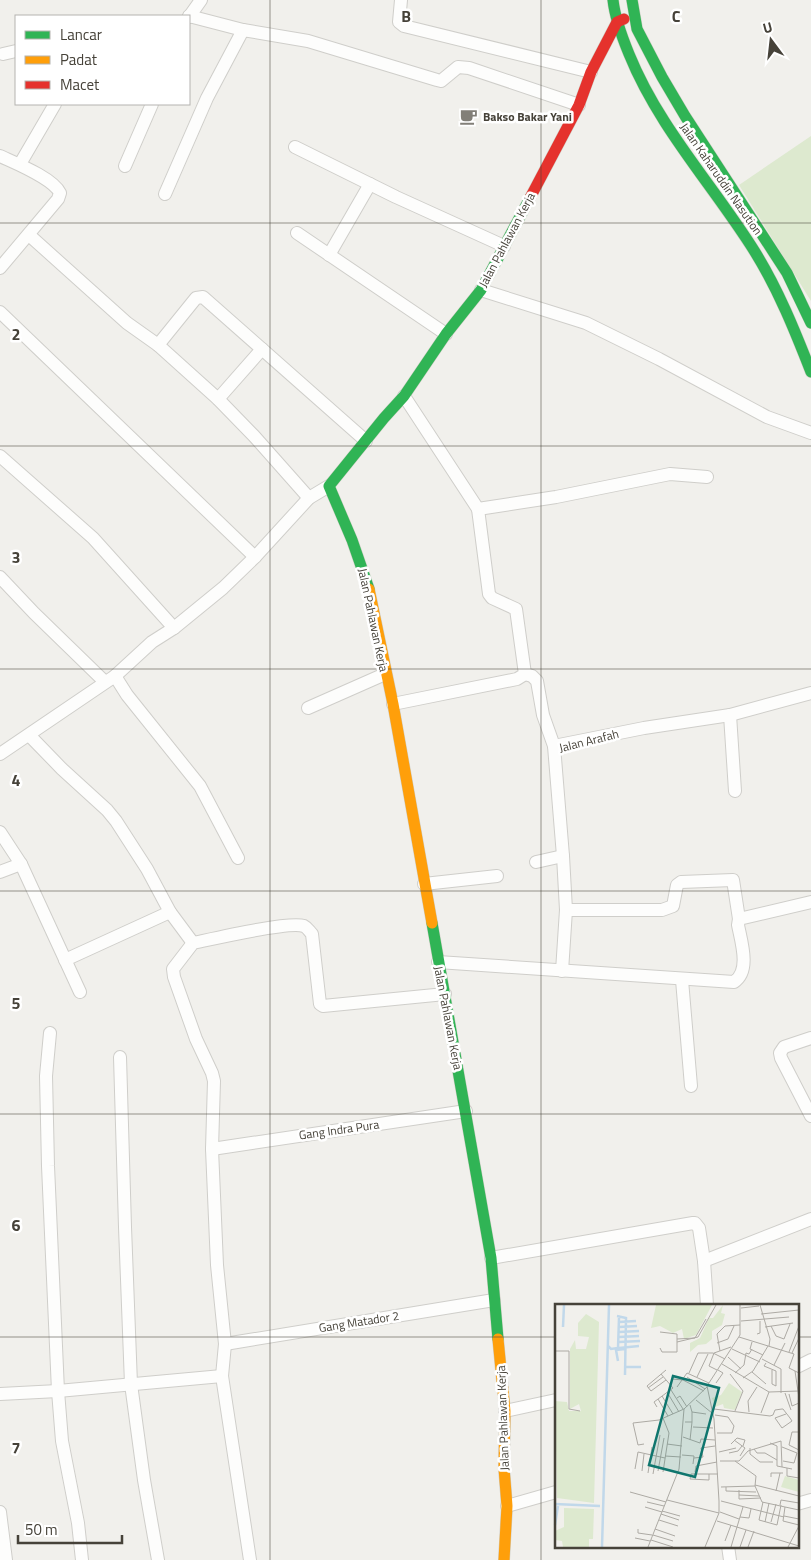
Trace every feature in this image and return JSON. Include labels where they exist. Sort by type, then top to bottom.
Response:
[{"type":"main road","name":"Jalan Kaharuddin Nasution","points":[[613,0],[617,22],[639,79],[663,119],[756,254],[793,326],[811,372]]},
{"type":"main road","name":"Jalan Kaharuddin Nasution","points":[[632,0],[637,29],[662,77],[684,116],[787,273],[811,323]]},
{"type":"main road","points":[[617,22],[634,15]]},
{"type":"main road","name":"Jalan Pahlawan Kerja","points":[[504,1560],[506,1506],[504,1468],[505,1411],[491,1258],[393,704],[363,569],[350,533],[329,486],[404,396],[446,334],[482,290],[579,105],[591,72],[617,22]]},
{"type":"street","points":[[190,16],[202,0]]},
{"type":"street","points":[[401,0],[399,22],[404,26],[591,72]]},
{"type":"street","points":[[190,17],[243,30],[308,41],[441,81],[458,67],[469,68],[579,105]]},
{"type":"street","points":[[165,194],[208,98],[243,30]]},
{"type":"street","points":[[3,54],[15,51]]},
{"type":"street","points":[[20,164],[54,105]]},
{"type":"street","points":[[125,166],[152,105]]},
{"type":"street","points":[[295,147],[504,246]]},
{"type":"street","points":[[0,268],[58,200],[60,193],[55,186],[20,164],[1,157]]},
{"type":"street","points":[[328,255],[370,184]]},
{"type":"street","points":[[297,233],[446,334]]},
{"type":"street","points":[[29,235],[128,323],[158,344],[218,399],[309,498]]},
{"type":"street","points":[[482,290],[586,323],[659,359],[768,417],[811,433]]},
{"type":"street","points":[[158,344],[196,298],[201,296],[206,298],[366,441]]},
{"type":"street","points":[[0,312],[255,556]]},
{"type":"street","points":[[218,399],[262,349]]},
{"type":"street","points":[[404,396],[478,509],[489,594],[492,598],[516,609],[525,674]]},
{"type":"street","points":[[0,456],[93,538],[174,628]]},
{"type":"street","points":[[478,509],[556,497],[670,474],[707,477]]},
{"type":"street","name":"Jalan Pahlawan Kerja","points":[[0,754],[110,679],[152,642],[174,628],[223,588],[309,498],[329,486]]},
{"type":"street","points":[[0,577],[34,613],[127,696],[200,786],[238,858]]},
{"type":"street","points":[[308,708],[385,674]]},
{"type":"street","points":[[393,704],[517,679],[525,674],[532,676],[538,681],[543,715],[554,746]]},
{"type":"street","name":"Jalan Arafah","points":[[562,971],[566,910],[554,746],[644,728],[730,715],[811,693]]},
{"type":"street","points":[[730,715],[736,791]]},
{"type":"street","points":[[29,735],[116,821],[147,869],[170,912],[193,943]]},
{"type":"street","points":[[0,832],[21,864],[80,992]]},
{"type":"street","points":[[536,862],[563,856]]},
{"type":"street","points":[[0,872],[21,864]]},
{"type":"street","points":[[424,884],[498,876]]},
{"type":"street","points":[[438,962],[682,980],[734,982],[742,972],[744,960],[733,880],[681,882],[677,885],[673,906],[662,910],[566,910]]},
{"type":"street","points":[[739,919],[811,902]]},
{"type":"street","points":[[65,960],[170,912]]},
{"type":"street","points":[[250,1560],[222,1376],[224,1344],[217,1265],[212,1149],[213,1077],[196,1039],[174,977],[173,969],[193,943],[238,933],[297,925],[308,928],[312,934],[320,1004],[323,1006],[445,994]]},
{"type":"street","points":[[682,980],[691,1086]]},
{"type":"street","points":[[50,1033],[46,1076],[58,1391],[62,1441],[78,1523],[82,1560]]},
{"type":"street","points":[[811,1038],[784,1047],[780,1053],[780,1058],[811,1116]]},
{"type":"street","points":[[120,1056],[131,1384],[144,1480],[158,1560]]},
{"type":"street","name":"Gang Indra Pura","points":[[212,1149],[466,1111]]},
{"type":"street","points":[[704,1261],[811,1219]]},
{"type":"street","points":[[491,1258],[695,1223],[699,1228],[704,1261],[707,1304]]},
{"type":"street","name":"Gang Matador 2","points":[[224,1344],[494,1300]]},
{"type":"street","points":[[798,1366],[811,1360]]},
{"type":"street","points":[[0,1394],[58,1391],[222,1376]]},
{"type":"street","points":[[505,1411],[555,1400]]},
{"type":"street","points":[[506,1506],[555,1492]]},
{"type":"street","points":[[798,1504],[811,1500]]},
{"type":"street","points":[[0,1512],[6,1560]]},
{"type":"green space","points":[[811,136],[811,301],[739,185]]},
{"type":"traffic: fast","points":[[613,0],[621,34],[641,81],[671,132],[755,252],[786,310],[811,372]]},
{"type":"traffic: fast","points":[[632,0],[637,29],[662,77],[685,116],[787,273],[811,323]]},
{"type":"traffic: fast","points":[[369,589],[352,540],[329,486],[404,396],[446,334],[481,290],[530,198]]},
{"type":"traffic: fast","points":[[432,923],[491,1258],[498,1339]]},
{"type":"traffic: slow","points":[[369,589],[393,704],[432,923]]},
{"type":"traffic: slow","points":[[498,1339],[505,1411],[504,1468],[507,1506],[504,1560]]},
{"type":"traffic: jam","points":[[530,198],[579,105],[591,72],[617,22],[624,19]]},
{"type":"place","name":"Bakso Bakar Yani","points":[[469,117]]}]
